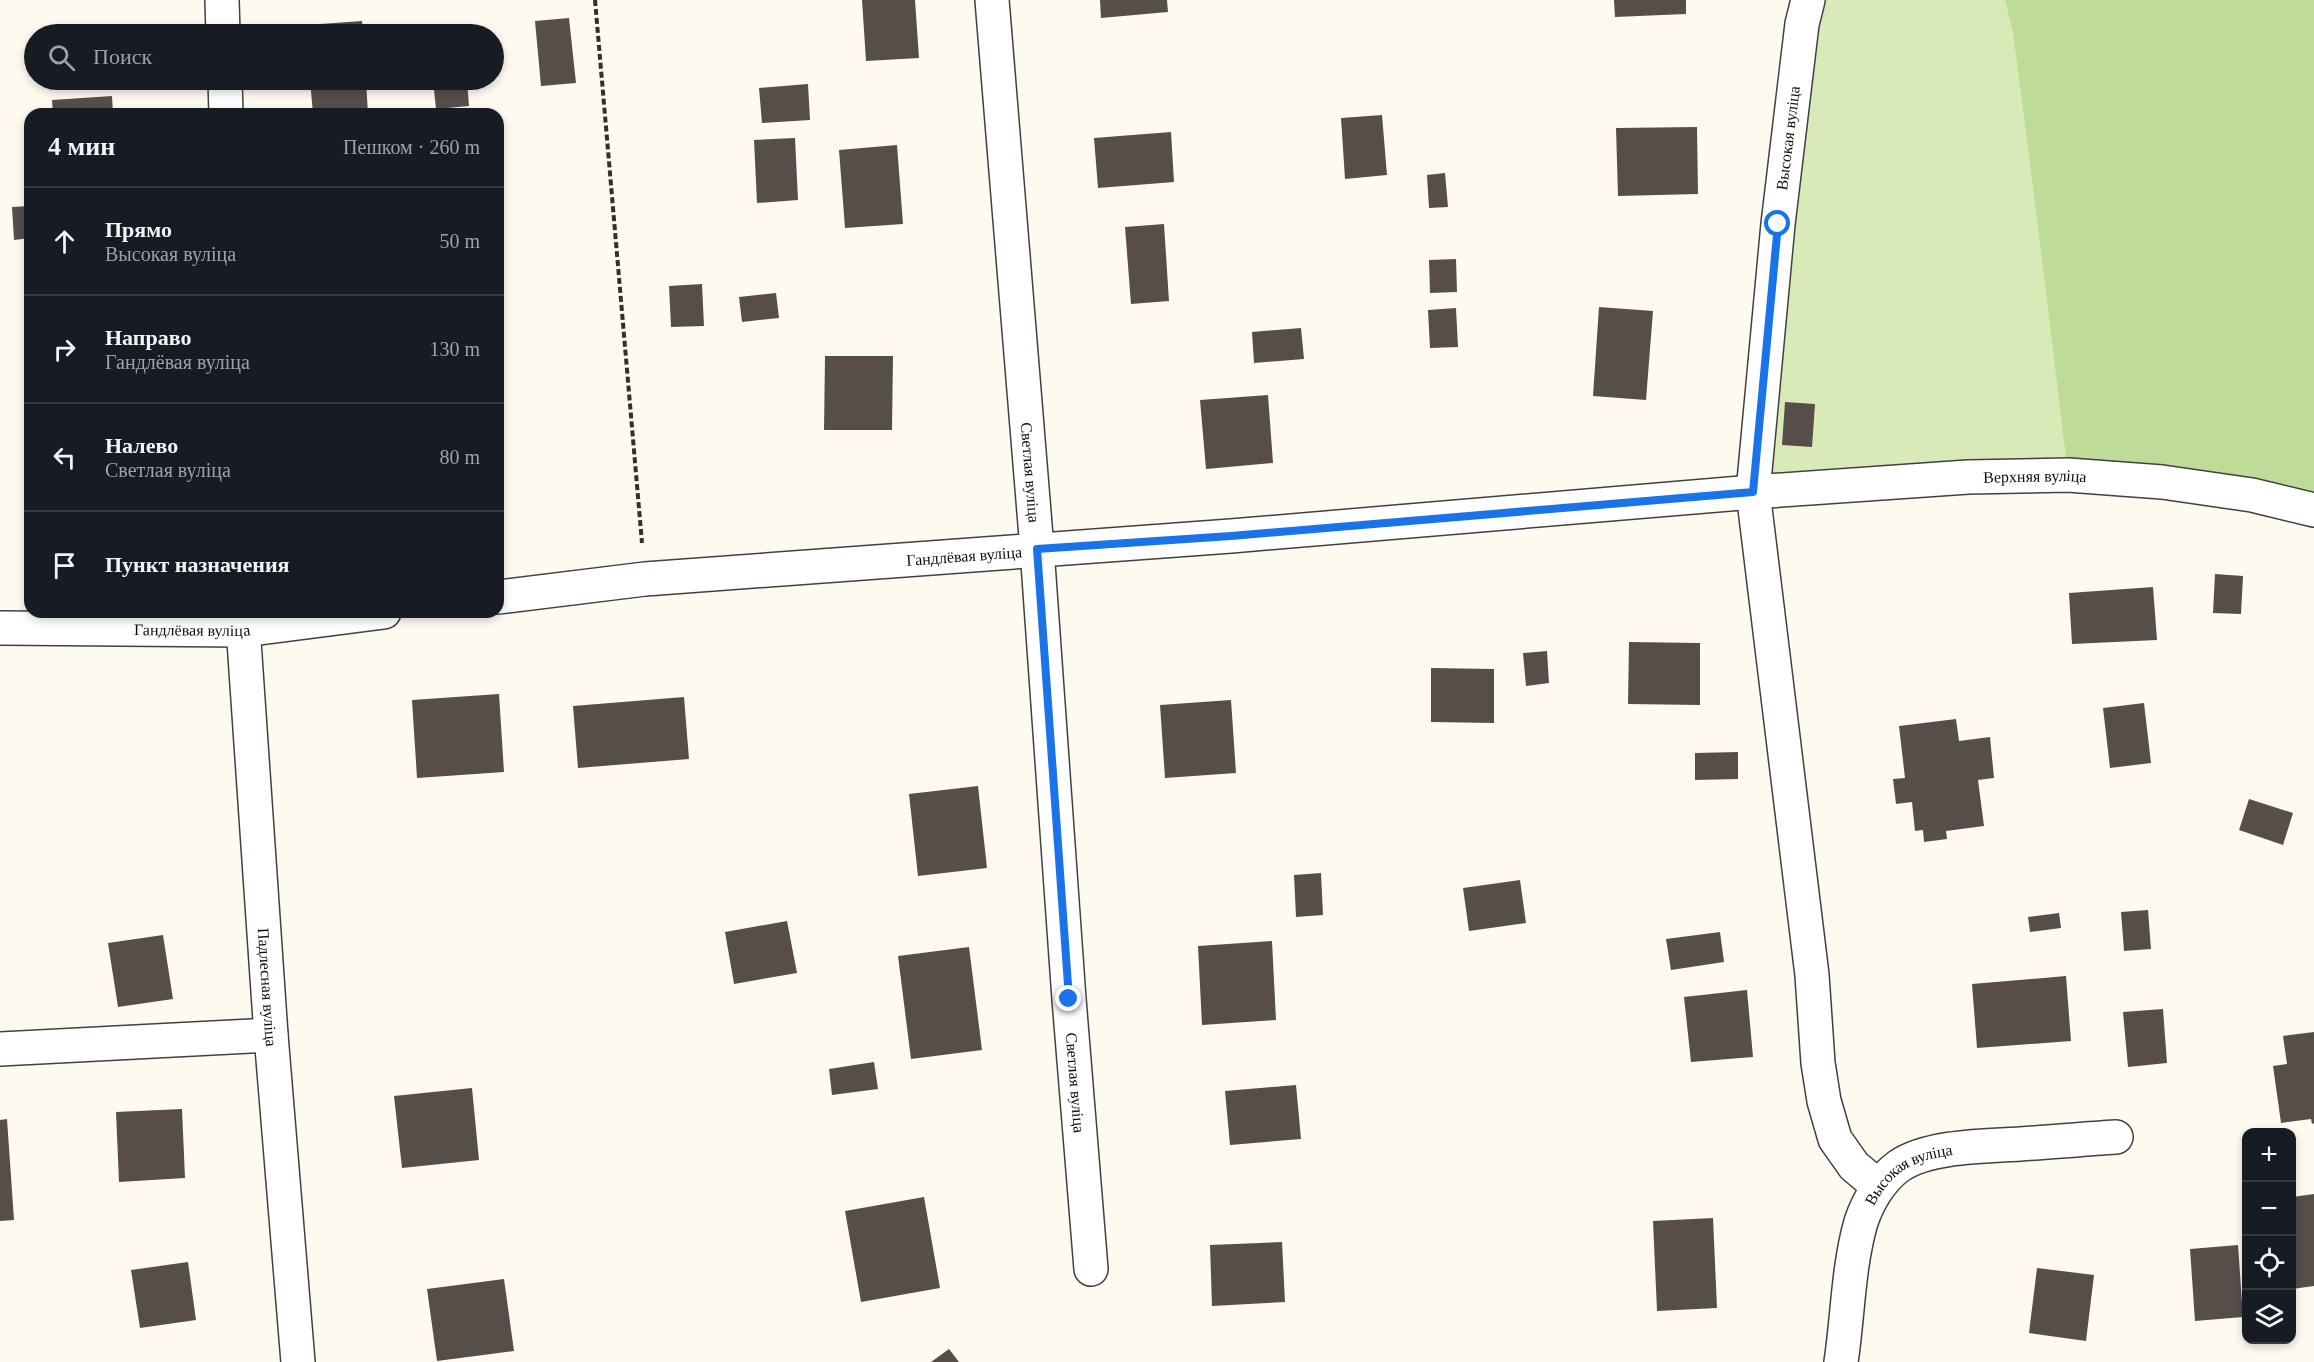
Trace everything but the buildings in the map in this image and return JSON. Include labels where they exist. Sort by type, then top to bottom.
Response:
[{"type":"street","points":[[222,0],[223,24]]},
{"type":"street","name":"Светлая вуліца","points":[[992,0],[1037,549],[1068,987],[1091,1269]]},
{"type":"street","name":"Высокая вуліца","points":[[1808,0],[1802,24],[1778,224],[1753,492],[1812,975],[1818,1063],[1824,1101],[1835,1139],[1854,1166],[1878,1186]]},
{"type":"street","points":[[225,90],[226,108]]},
{"type":"street","name":"Верхняя вуліца","points":[[1753,492],[1968,477],[2068,475],[2162,482],[2252,495],[2314,510]]},
{"type":"street","name":"Гандлёвая вуліца","points":[[504,596],[645,579],[1243,535],[1753,492]]},
{"type":"street","name":"Гандлёвая вуліца","points":[[0,628],[290,618]]},
{"type":"street","name":"Падлесная вуліца","points":[[243,621],[271,1035],[298,1362]]},
{"type":"street","points":[[0,1049],[271,1035]]},
{"type":"street","name":"Высокая вуліца","points":[[1841,1362],[1854,1251],[1862,1219],[1878,1186],[1900,1165],[1932,1153],[1968,1147],[2116,1137]]},
{"type":"path","points":[[595,0],[645,579]]},
{"type":"green space","points":[[1808,0],[2005,0],[2013,34],[2068,475],[1753,492]]},
{"type":"green space","points":[[2005,0],[2314,0],[2314,510],[2068,475],[2013,34]]},
{"type":"route","points":[[1069,999],[1037,549],[1231,536],[1753,492],[1778,224]]}]
